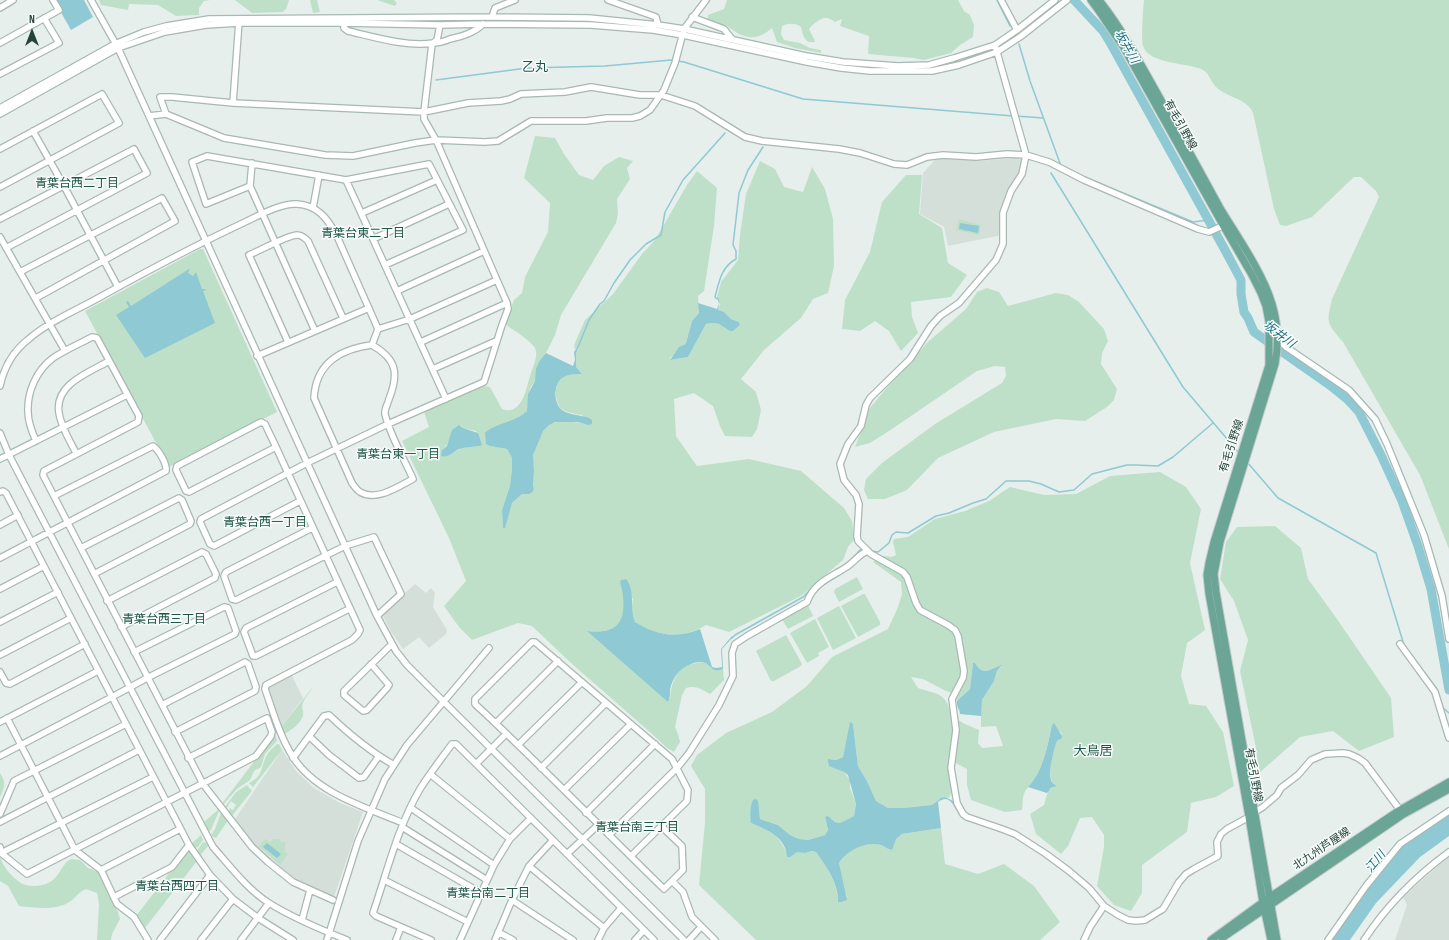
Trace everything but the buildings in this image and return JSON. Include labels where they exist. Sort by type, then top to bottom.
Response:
[{"type":"main road","name":"有毛引野線","points":[[1090,0],[1099,10],[1124,48],[1224,225],[1261,293],[1275,336],[1273,357],[1269,364],[1216,535],[1207,575],[1209,594],[1252,814],[1272,905],[1277,940]]},
{"type":"main road","name":"有毛引野線","points":[[1099,0],[1130,45],[1224,225]]},
{"type":"main road","name":"北九州芦屋線","points":[[1220,940],[1264,906],[1270,897],[1400,810],[1449,782]]},
{"type":"main road","name":"北九州芦屋線","points":[[1211,940],[1264,906],[1272,905],[1402,815],[1449,789]]},
{"type":"main road","name":"有毛引野線","points":[[1252,814],[1264,906],[1271,940]]},
{"type":"street","points":[[0,8],[13,0]]},
{"type":"street","points":[[0,43],[59,10],[53,0]]},
{"type":"street","points":[[92,0],[117,46],[376,616],[392,644],[407,665],[684,940]]},
{"type":"street","points":[[492,17],[495,8],[515,0]]},
{"type":"street","points":[[608,0],[656,16],[658,25]]},
{"type":"street","points":[[149,116],[166,114],[224,138],[333,156],[353,156],[436,140],[485,142],[498,141],[531,121],[586,121],[607,118],[636,117],[650,110],[664,90],[675,63],[684,29],[706,0]]},
{"type":"street","points":[[1001,0],[1016,30]]},
{"type":"street","points":[[239,21],[492,17],[589,18],[684,29],[778,50],[843,62],[898,66],[929,65],[994,45],[1055,0]]},
{"type":"street","points":[[0,108],[144,32],[166,26],[209,19],[239,21],[440,25],[590,25],[652,30],[683,35],[841,68],[870,71],[932,71],[959,65],[997,52],[1020,37],[1067,0]]},
{"type":"street","points":[[692,17],[724,29],[732,39]]},
{"type":"street","points":[[0,74],[59,44],[44,18]]},
{"type":"street","points":[[233,103],[239,21]]},
{"type":"street","points":[[344,23],[344,28],[348,30],[380,39],[406,43],[432,44],[461,37],[476,30],[483,24]]},
{"type":"street","points":[[300,501],[214,546],[210,544],[200,522],[201,519],[287,472],[388,424],[484,382],[508,309],[507,303],[436,140],[424,119],[432,44],[437,40],[440,25]]},
{"type":"street","points":[[994,45],[1026,155],[1022,174],[1011,191],[1003,213],[1003,244],[996,260],[959,303],[940,316],[931,326],[910,359],[870,398],[861,426],[848,444],[840,464],[844,480],[856,495],[859,504],[856,536],[858,541],[871,554],[904,572],[917,606],[920,610],[948,625],[955,630],[958,636],[964,670],[963,678],[952,699],[956,723],[951,768],[957,803],[963,814],[967,817],[1015,834],[1046,854],[1089,888],[1104,906],[1128,920],[1136,921],[1145,920],[1163,908],[1179,882],[1186,874],[1194,868],[1218,856],[1217,842],[1221,834],[1263,807],[1277,795],[1281,788],[1298,775],[1311,760],[1325,754],[1350,754],[1365,763],[1400,810]]},
{"type":"street","points":[[0,114],[117,46]]},
{"type":"street","points":[[166,114],[160,97],[233,103],[424,112],[468,103],[501,101],[521,94],[565,92],[591,87],[621,91],[640,96],[661,95],[695,106],[745,137],[762,141],[839,149],[860,153],[894,164],[907,165],[927,157],[943,155],[976,157],[1007,154],[1026,155],[1049,162],[1084,180],[1198,229],[1209,232],[1224,225]]},
{"type":"street","points":[[0,149],[102,94],[118,123],[0,187]]},
{"type":"street","points":[[33,131],[118,287]]},
{"type":"street","points":[[0,219],[134,149],[147,173],[6,248]]},
{"type":"street","points":[[250,186],[206,204],[192,162],[207,156],[346,180],[429,164],[463,230],[385,266]]},
{"type":"street","points":[[252,164],[250,186],[315,331]]},
{"type":"street","points":[[313,208],[320,175]]},
{"type":"street","points":[[346,180],[446,398]]},
{"type":"street","points":[[362,213],[437,180]]},
{"type":"street","points":[[20,272],[162,198],[175,221],[36,298]]},
{"type":"street","points":[[0,386],[8,363],[17,350],[34,334],[50,324],[206,240],[263,214],[285,206],[297,204],[313,208],[324,216],[336,234],[378,329],[372,345]]},
{"type":"street","points":[[373,239],[449,204]]},
{"type":"street","points":[[288,342],[249,255],[276,243],[296,235],[303,236],[308,241],[343,318]]},
{"type":"street","points":[[0,236],[65,351]]},
{"type":"street","points":[[397,291],[484,251]]},
{"type":"street","points":[[378,329],[410,319],[497,280]]},
{"type":"street","points":[[420,342],[507,303]]},
{"type":"street","points":[[257,356],[369,308]]},
{"type":"street","points":[[1275,336],[1286,347],[1349,390],[1375,419],[1387,444],[1424,535],[1442,596],[1449,639]]},
{"type":"street","points":[[36,441],[30,426],[28,400],[38,374],[46,364],[65,351],[92,337],[97,338],[139,416],[138,422],[76,453],[44,471],[43,475],[188,758],[203,784],[252,848],[280,873],[293,882],[333,900]]},
{"type":"street","points":[[433,369],[496,342]]},
{"type":"street","points":[[372,345],[388,356],[395,371],[395,380],[385,411],[388,424],[413,479],[378,495],[361,493],[352,483],[314,398],[316,384],[324,368],[336,356],[358,347],[372,345]]},
{"type":"street","points":[[76,453],[59,414],[58,406],[60,398],[67,387],[74,381],[109,362]]},
{"type":"street","points":[[0,459],[127,395]]},
{"type":"street","points":[[276,448],[189,492],[186,491],[176,470],[177,466],[261,422],[265,424],[360,630],[352,640],[266,685],[265,690],[282,737],[293,758],[310,778],[332,793],[371,809],[403,825],[487,880]]},
{"type":"street","points":[[0,433],[9,455],[213,847],[230,867],[269,903],[329,933],[347,940]]},
{"type":"street","points":[[0,558],[166,471],[166,467],[156,448],[153,446],[54,496]]},
{"type":"street","points":[[0,492],[3,491],[6,493],[18,515],[189,845],[210,875],[233,899],[284,937],[294,940]]},
{"type":"street","points":[[80,548],[178,498],[182,500],[191,521],[190,524],[94,574]]},
{"type":"street","points":[[0,525],[18,515]]},
{"type":"street","points":[[312,528],[226,572],[224,576],[232,599],[236,600],[345,546],[374,537],[401,594],[376,616]]},
{"type":"street","points":[[609,835],[677,768],[689,752],[712,717],[733,676],[732,653],[735,644],[807,602],[810,593],[822,581],[849,565],[863,552],[868,551]]},
{"type":"street","points":[[107,601],[202,552],[206,554],[216,574],[215,578],[121,627]]},
{"type":"street","points":[[0,589],[44,566]]},
{"type":"street","points":[[337,582],[246,628],[244,632],[253,656],[256,656],[349,609]]},
{"type":"street","points":[[0,622],[58,592]]},
{"type":"street","points":[[0,756],[147,678],[235,634],[236,631],[228,608],[224,607],[134,652]]},
{"type":"street","points":[[0,655],[71,618]]},
{"type":"street","points":[[631,856],[661,826],[687,801],[688,790],[672,759],[558,661],[535,642],[532,642],[475,699],[476,704],[664,889],[683,870],[682,846],[661,826]]},
{"type":"street","points":[[0,672],[6,683],[10,684],[85,644]]},
{"type":"street","points":[[371,664],[389,685],[367,710],[363,711],[344,695],[344,691],[371,664],[392,644]]},
{"type":"street","points":[[1400,644],[1435,692],[1449,738]]},
{"type":"street","points":[[327,940],[358,841],[384,779],[406,745],[489,648]]},
{"type":"street","points":[[496,723],[558,661]]},
{"type":"street","points":[[162,705],[245,662],[248,664],[256,687],[255,691],[175,732]]},
{"type":"street","points":[[0,722],[98,671]]},
{"type":"street","points":[[518,745],[582,682]]},
{"type":"street","points":[[541,768],[606,702]]},
{"type":"street","points":[[293,758],[324,716],[328,715],[353,738],[394,765]]},
{"type":"street","points":[[7,718],[75,850],[101,870],[117,904],[134,917],[148,940]]},
{"type":"street","points":[[0,847],[1,853],[27,874],[256,756],[271,736],[272,732],[267,718],[188,758]]},
{"type":"street","points":[[0,814],[14,781],[126,724]]},
{"type":"street","points":[[564,790],[631,724]]},
{"type":"street","points":[[476,764],[506,734]]},
{"type":"street","points":[[309,736],[328,755],[359,778],[364,777],[379,756]]},
{"type":"street","points":[[431,940],[401,928],[376,916],[373,913],[403,825],[420,790],[452,744],[456,744],[568,853],[654,940]]},
{"type":"street","points":[[586,813],[654,744]]},
{"type":"street","points":[[0,822],[139,750]]},
{"type":"street","points":[[430,774],[510,839]]},
{"type":"street","points":[[1,853],[153,777]]},
{"type":"street","points":[[411,808],[494,865]]},
{"type":"street","points":[[1328,940],[1366,886],[1400,844],[1449,811]]},
{"type":"street","points":[[460,940],[494,865],[510,839],[532,818]]},
{"type":"street","points":[[568,853],[598,824]]},
{"type":"street","points":[[101,870],[180,829]]},
{"type":"street","points":[[495,940],[512,900],[529,866],[553,840]]},
{"type":"street","points":[[396,844],[481,894]]},
{"type":"street","points":[[114,897],[172,867],[189,845]]},
{"type":"street","points":[[1364,940],[1396,898],[1424,871],[1449,852]]},
{"type":"street","points":[[529,866],[604,928]]},
{"type":"street","points":[[160,940],[210,875]]},
{"type":"street","points":[[384,880],[468,922]]},
{"type":"street","points":[[672,882],[683,892],[692,917],[715,940]]},
{"type":"street","points":[[302,920],[310,890]]},
{"type":"street","points":[[201,940],[233,899]]},
{"type":"street","points":[[512,900],[573,940]]},
{"type":"street","points":[[241,940],[269,903]]},
{"type":"street","points":[[1084,940],[1090,927],[1104,906]]},
{"type":"street","points":[[598,940],[604,928],[621,908]]},
{"type":"street","points":[[689,940],[702,927]]},
{"type":"street","points":[[396,940],[401,928]]},
{"type":"street","points":[[635,940],[644,930]]},
{"type":"street","points":[[498,932],[513,940]]},
{"type":"shaded area","points":[[950,158],[978,161],[1016,158],[1022,159],[1024,162],[1022,170],[1010,191],[1002,235],[948,246],[944,227],[920,214],[923,173],[936,159]]},
{"type":"shaded area","points":[[415,584],[426,593],[431,588],[435,593],[433,607],[447,630],[446,634],[429,648],[419,637],[403,649],[392,633],[383,616],[383,613]]},
{"type":"shaded area","points":[[291,674],[303,698],[281,727],[267,689],[268,686]]},
{"type":"shaded area","points":[[282,750],[296,771],[314,788],[340,803],[363,812],[334,897],[331,898],[307,887],[285,874],[263,856],[235,821]]},
{"type":"shaded area","points":[[1449,856],[1449,940],[1395,940],[1407,905],[1403,897]]},
{"type":"green space","points":[[99,0],[210,0],[204,1],[199,8],[199,15],[176,16],[158,5],[129,4],[128,10],[101,5]]},
{"type":"green space","points":[[235,0],[289,0],[286,9],[282,12],[252,13]]},
{"type":"green space","points":[[310,0],[317,0],[320,12],[313,13]]},
{"type":"green space","points":[[377,0],[394,0],[397,3],[395,6]]},
{"type":"green space","points":[[727,0],[958,0],[964,11],[970,15],[974,25],[973,37],[951,53],[924,60],[868,54],[869,36],[840,26],[842,19],[835,22],[823,18],[814,24],[809,29],[815,42],[808,42],[803,36],[801,27],[797,25],[787,24],[782,26],[781,34],[784,40],[800,43],[810,48],[821,50],[821,53],[795,48],[777,42],[772,28],[760,36],[749,37],[743,36],[726,25],[715,28],[707,26],[708,15],[724,9]]},
{"type":"green space","points":[[1144,0],[1449,0],[1449,549],[1420,475],[1343,342],[1329,323],[1332,299],[1379,197],[1376,191],[1361,177],[1354,177],[1312,217],[1286,226],[1280,225],[1274,209],[1253,112],[1243,102],[1224,93],[1214,85],[1207,73],[1203,70],[1196,67],[1161,60],[1153,57],[1147,52],[1142,42]]},
{"type":"green space","points":[[535,136],[555,138],[579,175],[593,180],[604,166],[619,157],[633,161],[627,168],[630,179],[617,199],[618,214],[616,223],[561,315],[555,335],[546,353],[540,360],[535,381],[530,388],[527,411],[521,416],[507,423],[490,446],[507,449],[512,458],[510,486],[502,510],[503,528],[512,503],[522,494],[531,493],[534,489],[533,455],[541,434],[546,427],[557,422],[574,422],[588,425],[582,415],[563,410],[556,398],[556,388],[563,377],[582,373],[575,367],[576,354],[579,347],[577,350],[575,349],[574,345],[585,320],[613,294],[642,254],[655,240],[687,185],[697,171],[717,188],[714,226],[704,291],[698,296],[699,313],[692,321],[686,343],[670,358],[670,360],[688,357],[706,324],[715,323],[733,331],[740,325],[739,322],[731,319],[724,312],[718,310],[720,304],[717,297],[721,282],[738,260],[746,194],[760,161],[775,169],[784,187],[803,192],[812,167],[825,189],[833,219],[834,266],[828,293],[813,299],[801,318],[764,350],[741,379],[756,392],[761,410],[757,429],[752,437],[725,436],[713,406],[694,393],[674,399],[676,436],[697,466],[749,459],[801,471],[844,508],[852,521],[854,540],[848,547],[843,560],[801,596],[729,632],[706,625],[684,634],[654,632],[647,629],[634,621],[632,613],[633,599],[621,584],[624,613],[621,620],[616,626],[609,630],[588,631],[670,699],[674,680],[680,670],[690,664],[702,662],[706,663],[713,670],[723,669],[724,680],[710,694],[696,687],[686,688],[682,695],[675,727],[680,742],[674,752],[667,748],[571,663],[532,626],[518,623],[472,640],[459,627],[444,606],[466,581],[449,538],[402,441],[429,427],[424,412],[484,386],[490,387],[502,409],[514,409],[519,405],[525,394],[535,362],[536,351],[535,348],[521,335],[505,324],[514,300],[522,293],[525,277],[548,232],[550,203],[524,178]],"holes":[[[461,425],[463,428],[476,431],[479,446],[461,448],[450,455],[442,450],[450,442]]]},
{"type":"green space","points":[[906,175],[922,175],[919,214],[942,228],[948,263],[967,275],[951,297],[911,302],[912,317],[918,333],[901,351],[889,331],[875,321],[860,331],[842,329],[845,300],[870,252],[882,202]]},
{"type":"green space","points":[[959,219],[981,225],[979,235],[956,230]]},
{"type":"green space","points":[[200,249],[203,249],[277,412],[169,467],[85,311]]},
{"type":"green space","points":[[987,288],[999,292],[1008,306],[1056,293],[1068,295],[1079,302],[1104,329],[1108,341],[1102,353],[1101,364],[1117,389],[1114,400],[1107,407],[1085,421],[1056,419],[994,432],[938,458],[907,490],[885,499],[868,499],[864,490],[866,479],[882,463],[935,424],[1002,383],[1006,376],[1005,367],[995,366],[977,371],[870,443],[855,447],[869,409],[928,342],[966,309],[977,292]]},
{"type":"green space","points":[[1160,472],[1186,487],[1201,509],[1190,563],[1205,630],[1187,643],[1181,676],[1189,704],[1206,706],[1223,732],[1234,786],[1216,797],[1191,803],[1187,832],[1142,865],[1142,893],[1131,911],[1114,905],[1097,886],[1104,847],[1104,835],[1092,817],[1080,818],[1068,846],[1061,854],[1036,834],[1030,814],[1044,805],[1048,791],[1055,786],[1051,779],[1051,762],[1057,741],[1060,739],[1062,734],[1052,725],[1041,766],[1035,779],[1024,794],[1022,810],[1005,812],[971,800],[967,785],[967,769],[948,759],[951,793],[949,798],[945,797],[932,805],[888,808],[876,801],[858,766],[853,724],[849,725],[843,757],[836,760],[829,759],[837,769],[844,772],[850,780],[850,788],[856,804],[854,816],[840,823],[835,822],[832,819],[825,818],[828,830],[825,835],[808,840],[799,839],[790,835],[778,825],[760,819],[759,811],[751,823],[772,833],[780,841],[786,852],[816,852],[834,882],[838,902],[847,897],[844,890],[839,863],[842,858],[852,850],[863,845],[875,844],[882,845],[889,850],[896,839],[902,834],[941,828],[945,864],[978,874],[1004,864],[1034,886],[1060,922],[1040,940],[756,940],[699,885],[705,822],[705,789],[691,766],[697,755],[726,733],[772,712],[807,686],[832,657],[888,629],[902,594],[901,582],[873,562],[883,556],[892,557],[896,555],[893,542],[894,539],[908,537],[935,519],[965,511],[989,501],[1010,487],[1044,495],[1076,494],[1110,476]],"holes":[[[975,663],[980,670],[987,671],[1002,666],[997,671],[994,681],[982,700],[981,727],[996,726],[1003,746],[982,748],[978,743],[979,730],[951,716],[947,702],[944,698],[918,688],[911,677],[923,679],[952,693],[956,697],[957,701],[970,689],[973,664]]]},
{"type":"green space","points":[[1275,526],[1301,548],[1308,579],[1391,698],[1394,737],[1359,751],[1333,731],[1300,737],[1259,773],[1256,748],[1240,671],[1248,640],[1234,601],[1220,579],[1226,542],[1237,527]]},
{"type":"green space","points":[[857,577],[863,589],[839,602],[834,592],[835,589]]},
{"type":"green space","points":[[865,594],[880,622],[880,625],[858,637],[841,606]]},
{"type":"green space","points":[[808,605],[813,616],[788,629],[782,619]]},
{"type":"green space","points":[[839,606],[856,638],[833,650],[817,618]]},
{"type":"green space","points":[[815,619],[829,647],[818,653],[819,656],[807,663],[790,633]]},
{"type":"green space","points":[[786,635],[802,664],[774,681],[771,681],[756,651]]},
{"type":"green space","points":[[313,687],[303,703],[302,719],[296,726],[284,734],[281,727]]},
{"type":"green space","points":[[275,734],[277,740],[265,754],[261,767],[254,771],[250,780],[237,789],[223,805],[221,805]]},
{"type":"green space","points":[[277,744],[279,744],[282,750],[253,787],[249,783],[258,776],[267,755]]},
{"type":"green space","points":[[0,773],[4,783],[4,788],[0,798]]},
{"type":"green space","points":[[247,785],[252,791],[231,817],[228,812],[230,808],[233,810],[236,805],[231,801],[226,810],[225,807],[236,792]]},
{"type":"green space","points":[[219,809],[211,830],[209,831],[204,822]]},
{"type":"green space","points":[[221,813],[227,822],[216,838],[211,835]]},
{"type":"green space","points":[[201,835],[203,840],[198,847],[194,848],[191,844]]},
{"type":"green space","points":[[265,839],[270,842],[272,839],[280,839],[281,842],[285,841],[284,851],[288,854],[280,865],[259,846]]},
{"type":"green space","points":[[203,842],[208,846],[199,857],[196,852]]},
{"type":"green space","points":[[187,850],[190,850],[197,861],[145,928],[136,916]]},
{"type":"green space","points":[[0,857],[12,876],[22,884],[32,886],[42,885],[51,881],[71,859],[80,860],[88,868],[98,872],[120,919],[112,934],[111,940],[97,940],[99,904],[97,893],[86,889],[71,901],[53,908],[19,906],[8,886],[0,881]]},
{"type":"water","points":[[54,0],[84,0],[93,17],[71,30]]},
{"type":"water","points":[[960,223],[979,226],[978,233],[959,229]]},
{"type":"water","points":[[189,269],[188,273],[193,276],[196,272],[202,289],[206,290],[203,291],[215,323],[145,358],[116,315],[129,307],[126,302],[128,301],[131,306]]},
{"type":"water","points":[[698,303],[717,309],[719,304],[718,310],[724,312],[731,319],[739,322],[740,325],[733,331],[730,331],[716,323],[706,324],[688,357],[670,360],[679,347],[686,343],[692,321],[699,313]]},
{"type":"water","points":[[579,345],[576,354],[576,367],[582,374],[568,375],[560,380],[556,388],[556,398],[559,407],[562,410],[589,418],[592,420],[592,424],[588,425],[578,422],[555,422],[543,431],[533,455],[534,489],[531,493],[522,494],[512,503],[505,528],[503,528],[502,510],[510,486],[512,458],[507,449],[486,444],[485,433],[494,427],[522,415],[527,411],[528,394],[535,381],[536,369],[540,360],[546,353],[573,366],[575,360],[574,352]]},
{"type":"water","points":[[459,425],[463,428],[478,433],[482,445],[461,448],[449,455],[441,456],[442,450],[447,446],[452,430]]},
{"type":"water","points":[[626,579],[631,589],[632,611],[635,622],[658,633],[675,635],[700,629],[712,667],[722,667],[721,649],[732,636],[733,637],[722,649],[723,669],[713,670],[707,664],[701,662],[687,666],[680,671],[673,681],[668,702],[587,631],[596,632],[611,629],[620,621],[623,607],[623,593],[620,582],[621,580]]},
{"type":"water","points":[[973,663],[984,671],[1002,665],[997,671],[994,681],[982,700],[981,727],[981,716],[960,714],[957,705],[957,701],[970,689]]},
{"type":"water","points":[[850,722],[853,724],[858,766],[876,801],[888,808],[903,808],[932,805],[941,798],[945,797],[953,801],[962,816],[949,800],[943,799],[938,802],[941,828],[902,834],[896,839],[892,850],[875,844],[869,844],[857,848],[847,854],[839,863],[847,900],[838,902],[838,895],[834,882],[828,869],[816,852],[797,852],[790,857],[787,857],[783,844],[775,835],[751,823],[750,811],[753,800],[756,799],[758,801],[760,819],[778,825],[790,835],[799,839],[808,840],[825,835],[828,830],[825,817],[828,816],[835,822],[840,823],[854,816],[856,804],[848,775],[829,766],[828,761],[828,759],[836,760],[843,757]]},
{"type":"water","points":[[1054,723],[1062,738],[1057,741],[1050,773],[1052,782],[1056,786],[1051,788],[1047,793],[1028,787],[1038,774],[1047,749],[1052,725]]},
{"type":"water","points":[[1449,817],[1449,836],[1420,857],[1376,903],[1350,940],[1331,940],[1390,859],[1411,839]]},
{"type":"water","points":[[267,843],[281,854],[277,858],[263,847]]},
{"type":"waterway","points":[[997,0],[1010,26]]},
{"type":"waterway","name":"坂井川","points":[[1074,0],[1103,31],[1111,44],[1225,250],[1241,280],[1241,294],[1244,312],[1254,332],[1331,386],[1347,399],[1359,412],[1402,501],[1418,546],[1431,589],[1449,690]]},
{"type":"waterway","points":[[1019,44],[1030,81],[1061,166]]},
{"type":"waterway","points":[[436,80],[527,68],[605,66],[671,60],[684,62],[803,99],[1013,116]]},
{"type":"waterway","points":[[1016,116],[1043,118]]},
{"type":"waterway","points":[[578,347],[589,320],[600,304],[604,301],[630,260],[646,244],[661,235],[665,212],[683,180],[725,133]]},
{"type":"waterway","points":[[716,298],[721,275],[727,266],[736,259],[736,251],[733,245],[739,193],[748,170],[763,147]]},
{"type":"waterway","points":[[1051,173],[1183,387],[1239,453]]},
{"type":"waterway","points":[[1082,176],[1193,222],[1208,220]]},
{"type":"waterway","points":[[871,551],[878,552],[889,543],[892,535],[896,532],[908,533],[936,516],[949,513],[986,499],[1006,481],[1029,481],[1041,484],[1059,492],[1074,490],[1092,474],[1127,465],[1158,466],[1173,457],[1213,423]]},
{"type":"waterway","points":[[1247,462],[1278,498],[1376,553],[1404,645]]},
{"type":"waterway","points":[[852,559],[860,550],[863,550]]},
{"type":"waterway","points":[[822,579],[847,563]]},
{"type":"waterway","points":[[732,638],[803,597],[813,587]]},
{"type":"waterway","points":[[1412,656],[1437,689],[1443,708],[1449,713]]},
{"type":"waterway","name":"江川","points":[[1436,825],[1449,816]]},
{"type":"district","name":"乙丸","points":[[535,68]]},
{"type":"district","name":"青葉台西二丁目","points":[[77,184]]},
{"type":"district","name":"青葉台東二丁目","points":[[363,234]]},
{"type":"district","name":"青葉台東一丁目","points":[[398,455]]},
{"type":"district","name":"青葉台西一丁目","points":[[265,523]]},
{"type":"district","name":"青葉台西三丁目","points":[[164,620]]},
{"type":"district","name":"大鳥居","points":[[1093,752]]},
{"type":"district","name":"青葉台南三丁目","points":[[637,828]]},
{"type":"district","name":"青葉台西四丁目","points":[[177,887]]},
{"type":"district","name":"青葉台南二丁目","points":[[488,894]]}]
